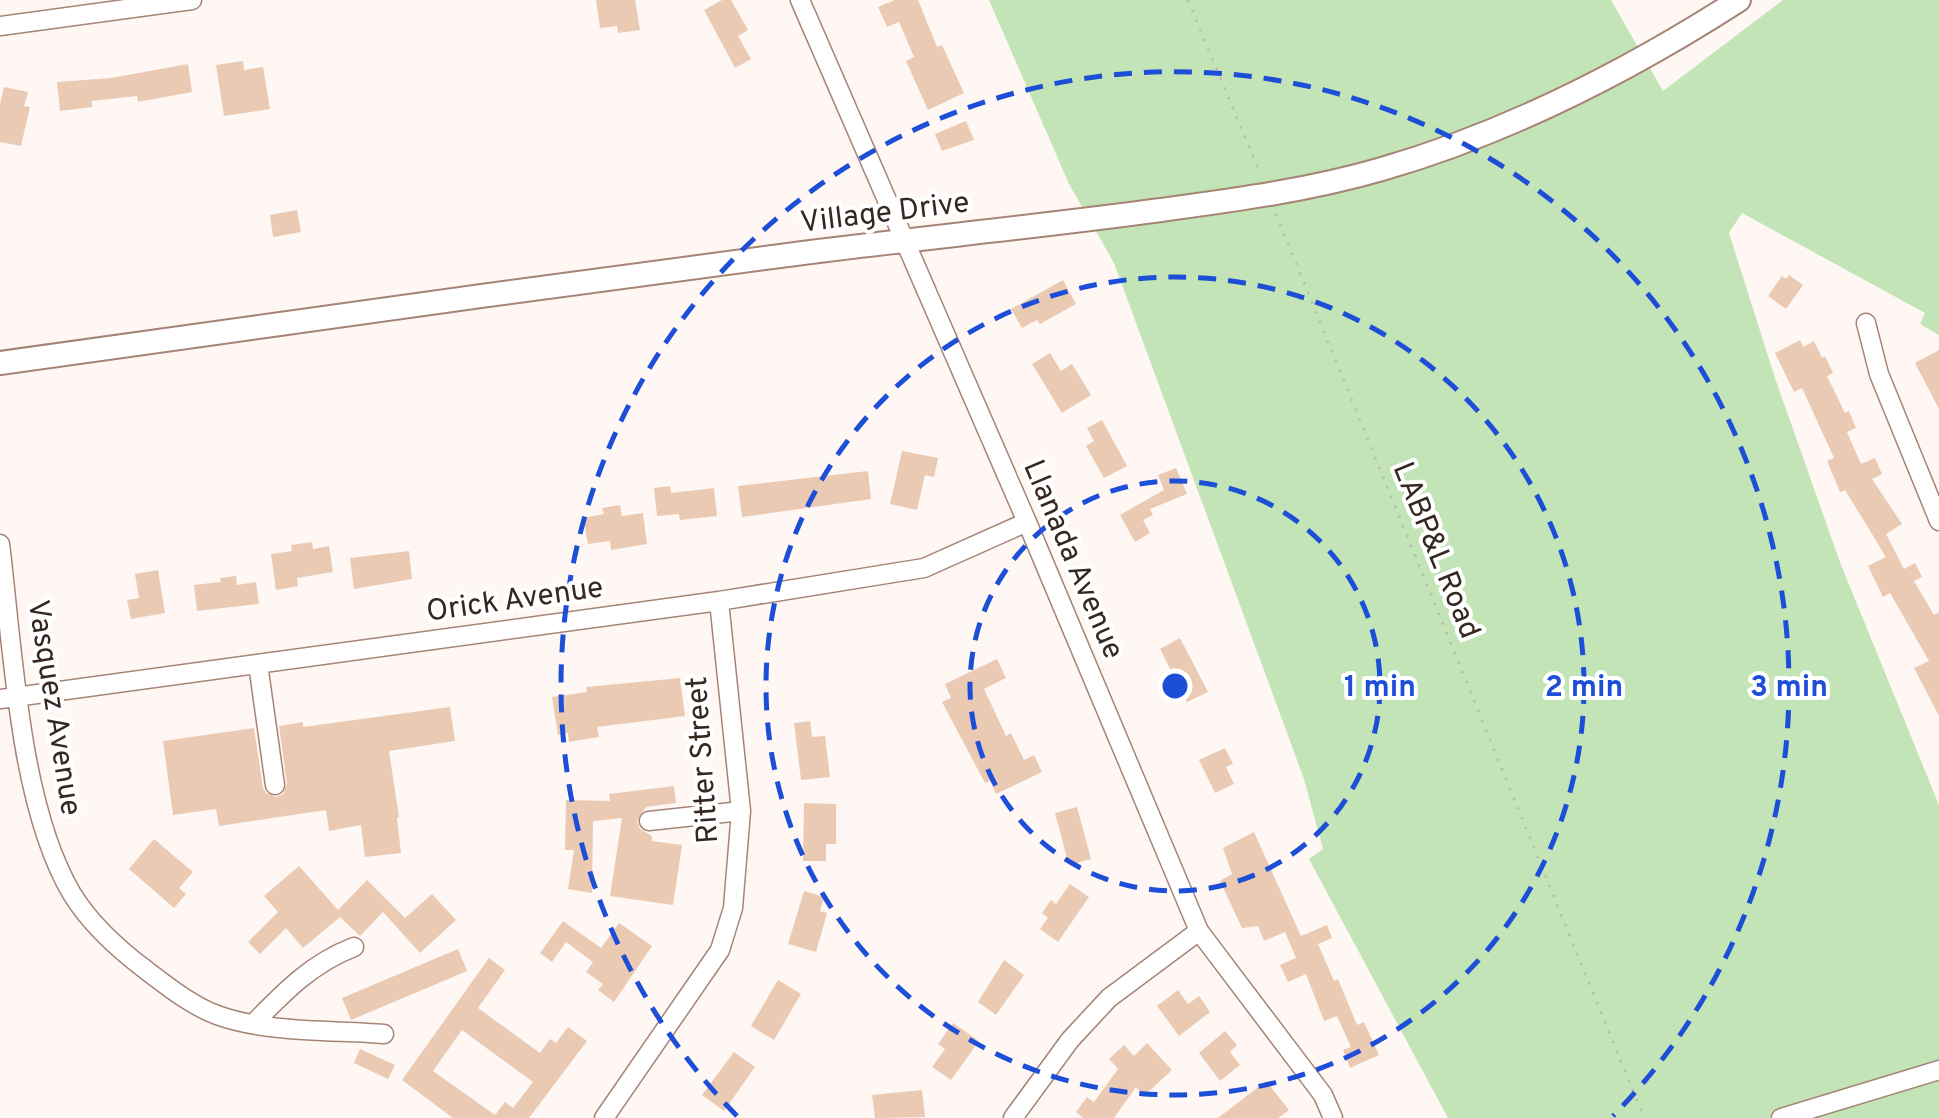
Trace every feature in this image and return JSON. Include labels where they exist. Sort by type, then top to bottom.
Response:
[{"type":"main road","name":"Village Drive","points":[[0,363],[807,252],[1268,195],[1382,169],[1524,117],[1596,85],[1666,47],[1739,0]]},
{"type":"street","points":[[0,26],[192,0]]},
{"type":"street","name":"Llanada Avenue","points":[[800,0],[1027,522],[1199,931],[1322,1094],[1333,1118]]},
{"type":"street","points":[[1866,323],[1879,374],[1939,521]]},
{"type":"street","name":"Orick Avenue","points":[[10,698],[924,568],[1027,522]]},
{"type":"street","name":"Vasquez Avenue","points":[[0,544],[10,698],[42,822],[55,862],[100,931],[164,984],[214,1014],[253,1024],[384,1034]]},
{"type":"street","name":"Ritter Street","points":[[604,1118],[728,933],[737,883],[741,811],[719,600]]},
{"type":"street","points":[[258,664],[275,785]]},
{"type":"street","points":[[649,821],[741,811]]},
{"type":"street","points":[[1013,1118],[1070,1040],[1109,998],[1199,931]]},
{"type":"street","points":[[253,1024],[292,984],[328,957],[354,946]]},
{"type":"street","points":[[1780,1118],[1939,1070]]},
{"type":"path","name":"LABP&L Road","points":[[1188,0],[1644,1118]]},
{"type":"green space","points":[[989,0],[1611,0],[1663,91],[1783,0],[1939,0],[1939,335],[1920,324],[1925,313],[1742,213],[1729,233],[1841,565],[1939,805],[1939,1118],[1448,1118],[1309,859],[1323,849],[1304,779],[1114,263],[1069,184]]},
{"type":"building","points":[[596,0],[635,0],[640,30],[618,33],[617,26],[600,28]]},
{"type":"building","points":[[722,0],[731,0],[748,30],[738,36],[751,59],[735,68],[704,10]]},
{"type":"building","points":[[895,0],[918,0],[937,47],[942,45],[964,93],[928,110],[906,61],[914,57],[899,22],[887,27],[878,7]]},
{"type":"building","points":[[243,61],[244,70],[263,67],[270,109],[224,116],[216,65]]},
{"type":"building","points":[[188,64],[192,92],[138,102],[137,96],[92,101],[92,107],[60,111],[57,82],[111,78]]},
{"type":"building","points":[[4,87],[28,92],[24,106],[30,107],[21,146],[0,142]]},
{"type":"building","points":[[966,121],[974,140],[942,151],[935,134]]},
{"type":"building","points":[[297,210],[301,232],[273,237],[270,215]]},
{"type":"building","points":[[1789,275],[1803,285],[1786,309],[1768,296],[1782,276],[1786,279]]},
{"type":"building","points":[[1063,280],[1076,304],[1040,324],[1037,320],[1022,328],[1011,309]]},
{"type":"building","points":[[1800,340],[1803,347],[1814,341],[1822,358],[1825,356],[1833,373],[1827,376],[1856,428],[1847,432],[1861,464],[1875,458],[1882,474],[1872,479],[1902,524],[1886,534],[1904,569],[1915,563],[1922,577],[1914,581],[1934,615],[1939,612],[1939,716],[1914,668],[1929,661],[1890,593],[1883,597],[1868,566],[1886,557],[1845,490],[1840,492],[1827,461],[1834,458],[1802,388],[1794,392],[1775,353]]},
{"type":"building","points":[[1939,350],[1939,409],[1915,363]]},
{"type":"building","points":[[1050,353],[1061,371],[1072,364],[1091,395],[1062,413],[1032,364]]},
{"type":"building","points":[[1102,420],[1127,466],[1104,478],[1086,446],[1094,441],[1087,428]]},
{"type":"building","points":[[902,451],[938,458],[934,477],[925,475],[917,510],[890,504]]},
{"type":"building","points":[[1176,468],[1187,494],[1150,509],[1153,515],[1143,520],[1150,533],[1135,542],[1120,515],[1164,490],[1158,475]]},
{"type":"building","points":[[868,471],[871,499],[742,517],[738,486]]},
{"type":"building","points":[[670,486],[671,493],[714,488],[717,516],[680,520],[679,514],[657,516],[654,488]]},
{"type":"building","points":[[620,505],[622,516],[643,513],[647,544],[611,550],[610,541],[588,544],[583,518],[604,514],[602,508]]},
{"type":"building","points":[[312,542],[313,549],[329,546],[333,572],[297,578],[298,586],[276,590],[271,554],[292,551],[291,545]]},
{"type":"building","points":[[409,551],[412,579],[354,589],[350,558]]},
{"type":"building","points":[[158,570],[165,613],[131,619],[127,600],[139,598],[135,574]]},
{"type":"building","points":[[236,576],[237,585],[256,582],[259,604],[197,611],[194,585]]},
{"type":"building","points":[[1180,638],[1208,692],[1187,702],[1160,649]]},
{"type":"building","points":[[997,659],[1006,678],[984,689],[1006,736],[1011,733],[1024,760],[1034,755],[1042,772],[996,794],[990,781],[985,783],[942,702],[951,698],[945,684]]},
{"type":"building","points":[[680,678],[685,716],[597,727],[599,737],[569,742],[568,733],[558,735],[552,697],[587,692],[586,687]]},
{"type":"building","points":[[450,707],[455,741],[389,751],[401,853],[365,857],[361,825],[329,831],[326,810],[219,826],[216,809],[173,815],[163,741],[254,728],[263,788],[276,797],[283,794],[287,784],[279,726],[303,722],[303,727]]},
{"type":"building","points":[[810,721],[812,737],[825,736],[830,777],[801,780],[794,723]]},
{"type":"building","points":[[1225,748],[1233,764],[1226,767],[1234,784],[1215,793],[1199,760]]},
{"type":"building","points":[[674,786],[676,803],[646,807],[637,821],[652,841],[682,845],[673,905],[610,896],[622,818],[593,821],[592,893],[568,889],[574,850],[565,850],[566,800],[610,801],[609,794]]},
{"type":"building","points":[[804,803],[836,804],[836,844],[826,844],[826,861],[803,861]]},
{"type":"building","points":[[1077,807],[1091,859],[1069,865],[1055,813]]},
{"type":"building","points":[[1254,832],[1301,936],[1327,925],[1332,938],[1318,944],[1357,1025],[1364,1022],[1379,1055],[1350,1068],[1343,1050],[1351,1047],[1337,1016],[1324,1021],[1306,974],[1288,982],[1280,965],[1296,958],[1285,932],[1264,941],[1258,926],[1242,928],[1220,881],[1232,874],[1223,848]]},
{"type":"building","points":[[154,839],[193,872],[179,888],[186,894],[174,908],[129,869]]},
{"type":"building","points":[[299,866],[338,910],[367,880],[405,918],[432,894],[456,920],[420,953],[383,912],[360,936],[340,917],[303,948],[286,928],[260,954],[248,942],[278,912],[264,896]]},
{"type":"building","points":[[1070,884],[1089,897],[1058,942],[1040,929],[1048,918],[1042,913],[1051,900],[1056,904]]},
{"type":"building","points":[[804,891],[824,897],[820,911],[827,913],[816,952],[788,944]]},
{"type":"building","points":[[563,921],[601,948],[619,923],[652,946],[614,1002],[598,990],[603,984],[586,972],[593,962],[566,942],[552,962],[540,953]]},
{"type":"building","points":[[458,949],[467,971],[351,1020],[342,998]]},
{"type":"building","points":[[489,958],[505,970],[478,1008],[540,1053],[550,1039],[556,1043],[568,1027],[587,1041],[529,1118],[453,1118],[402,1080]],"holes":[[[462,1030],[533,1082],[513,1108],[505,1102],[495,1115],[433,1071]]]},
{"type":"building","points":[[1004,960],[1024,975],[996,1015],[978,1002]]},
{"type":"building","points":[[778,980],[801,994],[774,1040],[751,1026]]},
{"type":"building","points":[[1178,990],[1188,1004],[1199,996],[1210,1012],[1179,1036],[1157,1006]]},
{"type":"building","points":[[953,1023],[979,1041],[951,1080],[932,1067],[945,1049],[938,1044]]},
{"type":"building","points":[[1225,1031],[1237,1045],[1230,1052],[1240,1065],[1220,1081],[1199,1053]]},
{"type":"building","points":[[1147,1043],[1172,1070],[1144,1096],[1136,1087],[1114,1118],[1083,1118],[1076,1112],[1087,1097],[1094,1102],[1118,1069],[1109,1059],[1124,1045],[1134,1056]]},
{"type":"building","points":[[360,1049],[395,1065],[388,1079],[354,1063]]},
{"type":"building","points":[[734,1052],[755,1067],[724,1111],[702,1095]]},
{"type":"building","points":[[1266,1081],[1289,1110],[1278,1118],[1218,1118]]},
{"type":"building","points":[[922,1090],[925,1117],[875,1118],[872,1095]]}]
